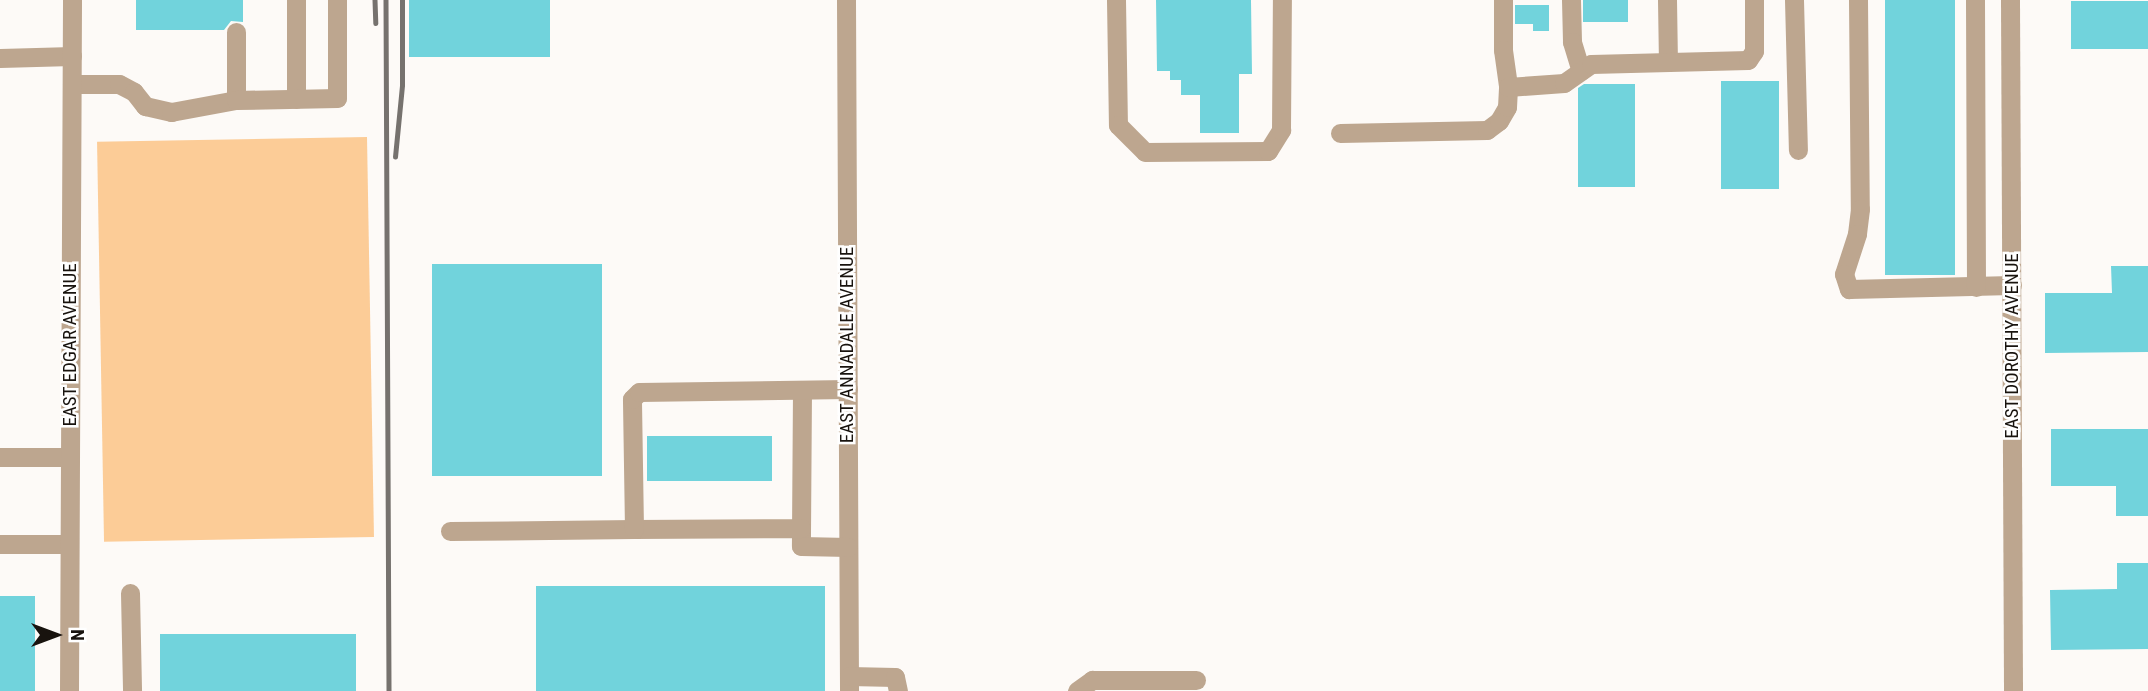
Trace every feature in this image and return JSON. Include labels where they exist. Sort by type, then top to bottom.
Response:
[{"type":"street","name":"EAST EDGAR AVENUE","points":[[69,691],[72,0]]},
{"type":"street","points":[[296,0],[296,99]]},
{"type":"street","points":[[72,84],[119,84],[134,92],[145,106],[170,112],[236,100],[337,97],[337,0]]},
{"type":"street","name":"EAST ANNADALE AVENUE","points":[[846,0],[849,684]]},
{"type":"street","points":[[1116,0],[1118,125],[1144,152],[1268,151],[1281,130],[1282,0]]},
{"type":"street","points":[[1340,133],[1487,130],[1499,121],[1507,107],[1508,87],[1503,50],[1503,0]]},
{"type":"street","points":[[1571,0],[1572,42],[1581,71]]},
{"type":"street","points":[[1667,0],[1668,62]]},
{"type":"street","points":[[1508,87],[1564,83],[1591,64],[1748,60],[1754,51],[1754,0]]},
{"type":"street","points":[[1794,0],[1798,150]]},
{"type":"street","points":[[1858,0],[1860,209],[1857,234],[1844,274],[1849,289],[2012,285]]},
{"type":"street","points":[[1975,0],[1976,287]]},
{"type":"street","name":"EAST DOROTHY AVENUE","points":[[2010,0],[2014,691]]},
{"type":"street","points":[[236,32],[236,100]]},
{"type":"street","points":[[0,58],[72,55]]},
{"type":"street","points":[[634,528],[635,394],[848,389]]},
{"type":"street","points":[[802,390],[803,548],[848,547]]},
{"type":"street","points":[[0,457],[70,457]]},
{"type":"street","points":[[450,531],[801,527]]},
{"type":"street","points":[[0,544],[69,544]]},
{"type":"street","points":[[130,593],[132,691]]},
{"type":"street","points":[[849,684],[895,677],[898,691]]},
{"type":"street","points":[[1077,691],[1092,680],[1196,680]]},
{"type":"shaded area","points":[[367,137],[374,537],[104,542],[97,142]]},
{"type":"building","points":[[136,0],[243,0],[243,22],[231,21],[224,30],[136,30]]},
{"type":"building","points":[[409,0],[550,0],[550,57],[409,57]]},
{"type":"building","points":[[1156,0],[1251,0],[1252,74],[1239,74],[1239,133],[1200,133],[1200,95],[1181,95],[1181,80],[1170,80],[1170,71],[1157,71]]},
{"type":"building","points":[[1583,0],[1628,0],[1628,22],[1583,22]]},
{"type":"building","points":[[1885,0],[1955,0],[1955,275],[1885,275]]},
{"type":"building","points":[[2071,1],[2148,1],[2148,49],[2071,49]]},
{"type":"building","points":[[1515,5],[1549,5],[1549,31],[1533,31],[1533,24],[1515,24]]},
{"type":"building","points":[[1721,81],[1779,81],[1779,189],[1721,189]]},
{"type":"building","points":[[1584,84],[1635,84],[1635,187],[1578,187],[1578,88]]},
{"type":"building","points":[[432,264],[602,264],[602,476],[432,476]]},
{"type":"building","points":[[2111,266],[2148,266],[2148,352],[2045,353],[2045,293],[2112,293]]},
{"type":"building","points":[[2051,429],[2148,429],[2148,516],[2116,516],[2116,486],[2051,486]]},
{"type":"building","points":[[647,436],[772,436],[772,481],[647,481]]},
{"type":"building","points":[[2117,563],[2148,563],[2148,649],[2051,650],[2050,590],[2117,589]]},
{"type":"building","points":[[536,586],[825,586],[825,691],[536,691]]},
{"type":"building","points":[[0,596],[35,596],[35,691],[0,691]]},
{"type":"building","points":[[160,634],[356,634],[356,691],[160,691]]},
{"type":"railway","points":[[375,0],[376,23]]},
{"type":"railway","points":[[386,0],[389,691]]},
{"type":"railway","points":[[395,157],[402,85],[402,0]]}]
